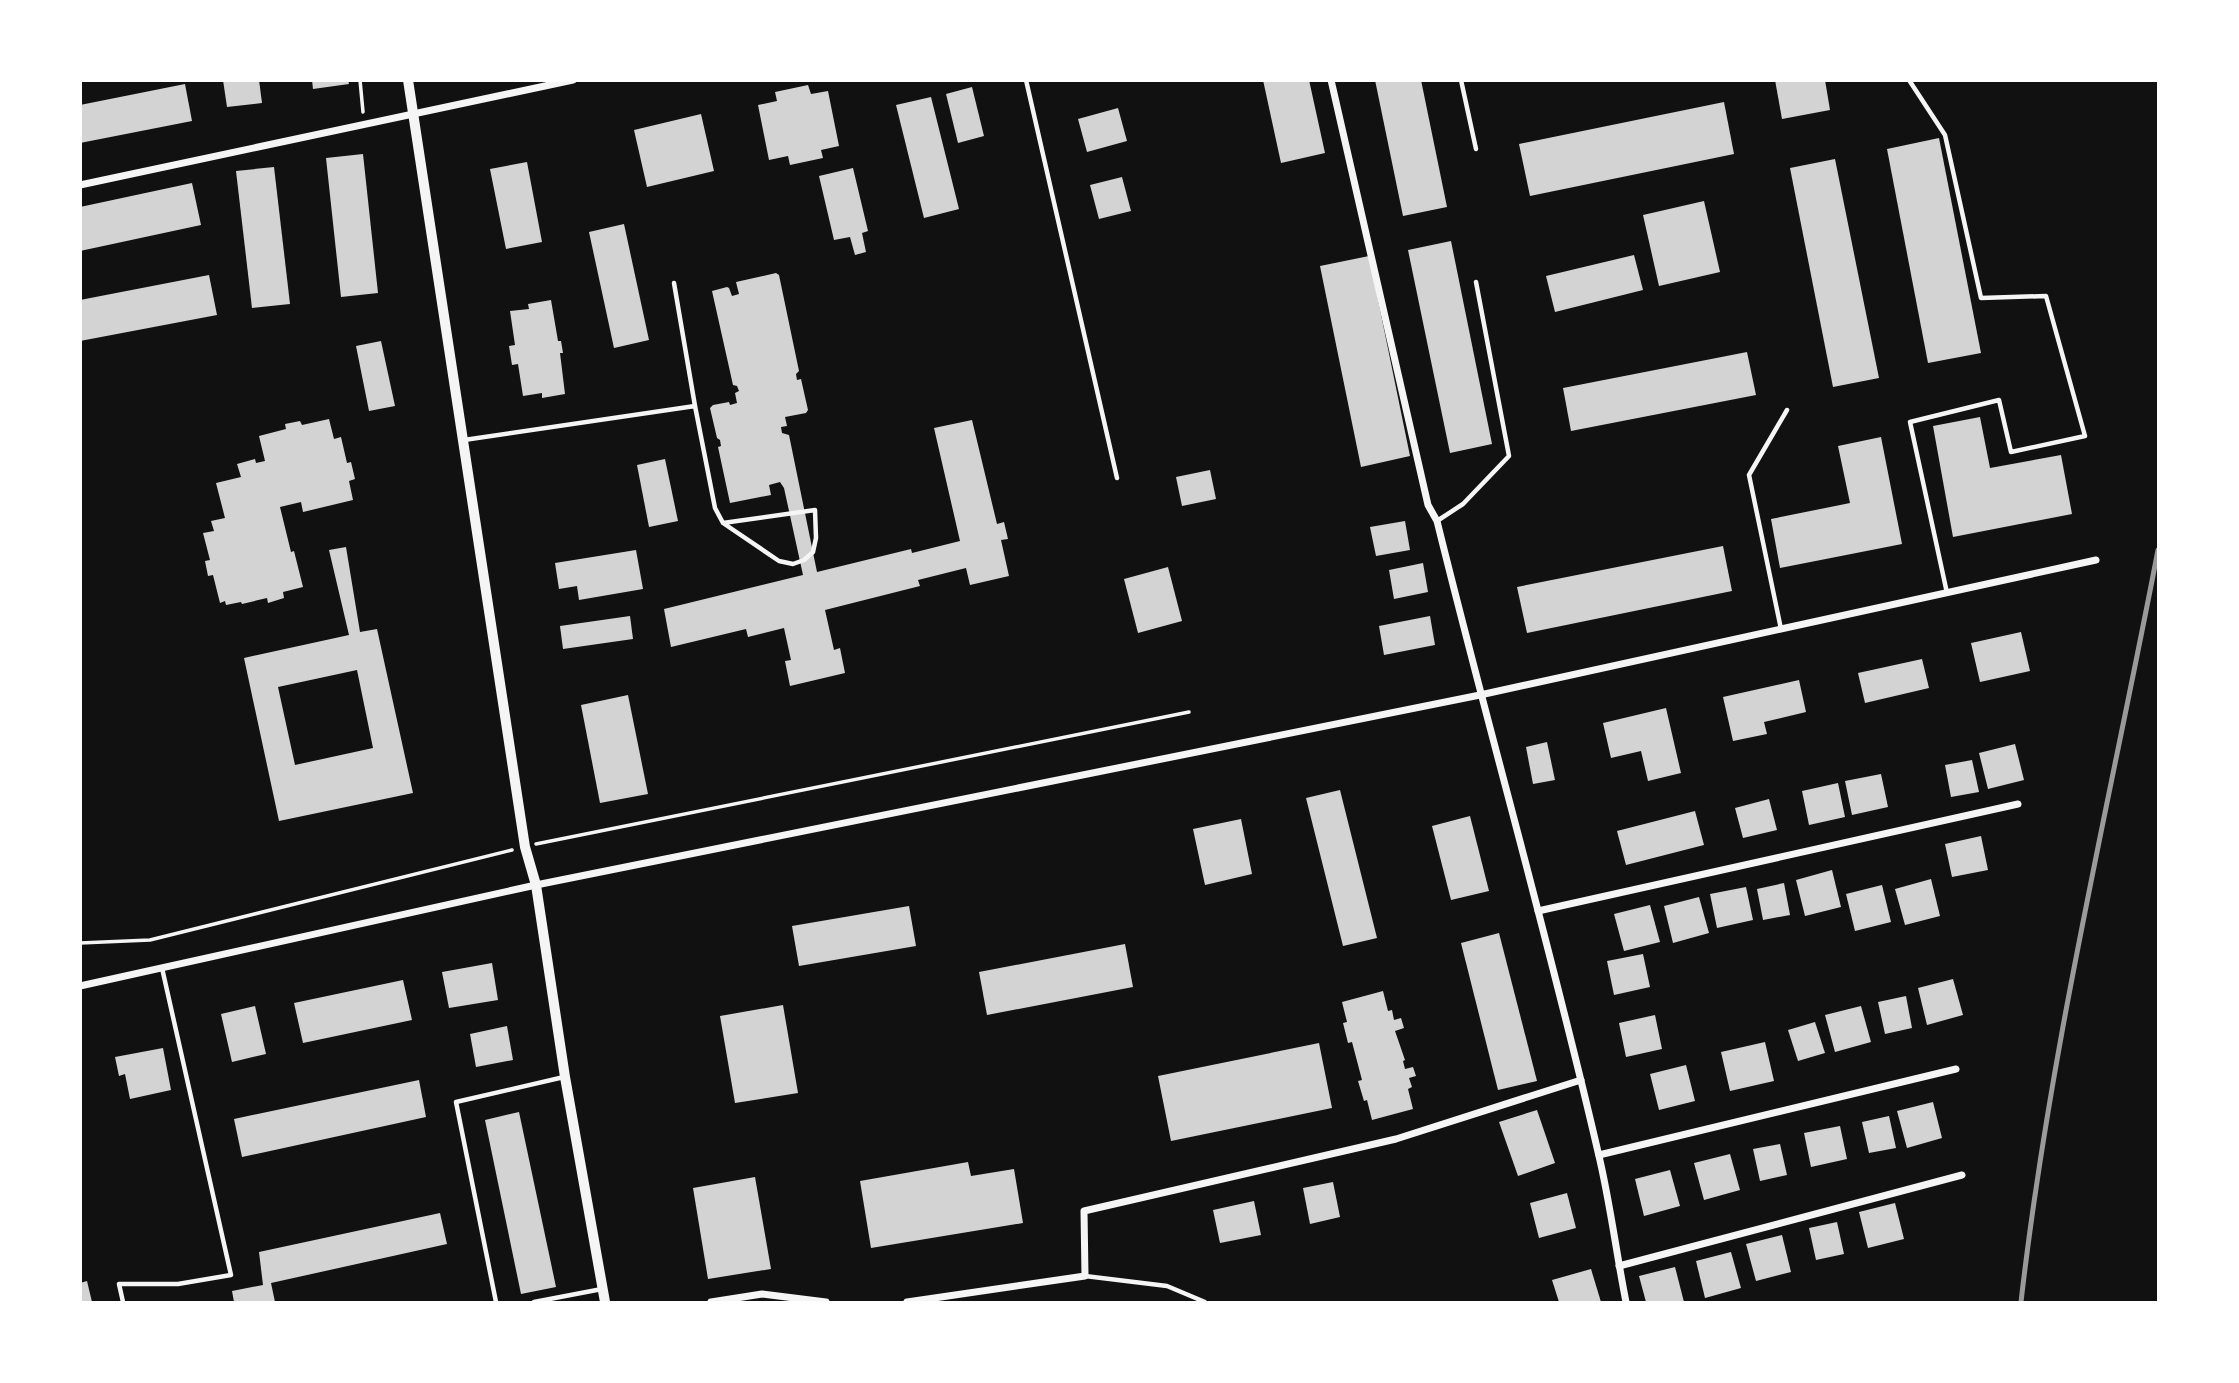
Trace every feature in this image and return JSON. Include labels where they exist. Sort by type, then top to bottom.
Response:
[{"type":"street","points":[[408,80],[525,847],[537,885],[565,1077],[605,1303]]},
{"type":"street","points":[[80,185],[573,80]]},
{"type":"street","points":[[1331,80],[1428,505],[1437,521],[1581,1080],[1599,1155],[1626,1303]]},
{"type":"street","points":[[80,986],[537,885],[1480,695],[2096,560]]},
{"type":"street","points":[[1538,911],[2018,804]]},
{"type":"street","points":[[1599,1155],[1956,1069]]},
{"type":"street","points":[[907,1303],[1085,1276],[1084,1211],[1396,1139],[1581,1080]]},
{"type":"street","points":[[1619,1266],[1962,1175]]},
{"type":"street","points":[[711,1303],[762,1294],[826,1303]]},
{"type":"lane","points":[[1026,80],[1117,478]]},
{"type":"lane","points":[[1461,80],[1476,149]]},
{"type":"lane","points":[[1909,80],[1945,135],[1981,298],[2046,296],[2085,436],[2011,452],[1999,400],[1910,422],[1947,593]]},
{"type":"lane","points":[[1437,521],[1463,505],[1508,456],[1476,282]]},
{"type":"lane","points":[[674,283],[715,508],[723,523],[779,561],[793,564],[804,560],[813,552],[816,538],[815,510],[723,523]]},
{"type":"lane","points":[[463,440],[695,405]]},
{"type":"lane","points":[[1781,629],[1749,475],[1787,410]]},
{"type":"lane","points":[[123,1303],[118,1284],[178,1284],[231,1275],[162,967]]},
{"type":"lane","points":[[496,1303],[456,1102],[565,1077]]},
{"type":"lane","points":[[1085,1276],[1167,1286],[1205,1303]]},
{"type":"lane","points":[[534,1303],[602,1288]]},
{"type":"path","points":[[360,80],[365,125]]},
{"type":"path","points":[[80,943],[150,940],[525,847],[1189,712]]},
{"type":"building","points":[[223,80],[259,80],[262,103],[227,107]]},
{"type":"building","points":[[312,80],[348,80],[349,84],[313,89]]},
{"type":"building","points":[[1263,80],[1309,80],[1325,153],[1281,163]]},
{"type":"building","points":[[1375,80],[1421,80],[1447,207],[1403,216]]},
{"type":"building","points":[[1775,80],[1825,80],[1830,110],[1782,119]]},
{"type":"building","points":[[185,84],[192,121],[80,143],[80,105]]},
{"type":"building","points":[[808,85],[811,94],[828,91],[839,146],[821,150],[823,158],[790,165],[788,156],[769,160],[758,105],[777,101],[775,92]]},
{"type":"building","points":[[972,87],[984,136],[958,143],[946,94]]},
{"type":"building","points":[[931,97],[959,209],[924,218],[896,105]]},
{"type":"building","points":[[1724,102],[1734,154],[1530,196],[1519,144]]},
{"type":"building","points":[[1118,108],[1127,141],[1087,152],[1078,119]]},
{"type":"building","points":[[701,114],[714,171],[647,187],[634,130]]},
{"type":"building","points":[[1939,138],[1981,353],[1928,363],[1887,149]]},
{"type":"building","points":[[363,154],[378,293],[341,297],[326,158]]},
{"type":"building","points":[[1835,159],[1879,378],[1833,387],[1790,168]]},
{"type":"building","points":[[527,162],[542,242],[506,249],[490,169]]},
{"type":"building","points":[[274,167],[290,304],[252,308],[236,171]]},
{"type":"building","points":[[853,168],[868,231],[862,233],[866,252],[855,255],[850,237],[834,240],[819,176]]},
{"type":"building","points":[[1122,177],[1131,211],[1099,219],[1090,185]]},
{"type":"building","points":[[192,183],[201,225],[80,251],[80,207]]},
{"type":"building","points":[[1704,201],[1720,272],[1659,286],[1643,215]]},
{"type":"building","points":[[624,224],[649,340],[614,348],[589,232]]},
{"type":"building","points":[[1451,241],[1492,444],[1450,453],[1408,250]]},
{"type":"building","points":[[1634,255],[1643,290],[1555,312],[1546,276]]},
{"type":"building","points":[[1369,256],[1410,456],[1361,467],[1320,266]]},
{"type":"building","points":[[776,273],[779,275],[799,371],[796,374],[797,380],[801,379],[808,410],[806,413],[785,417],[787,426],[781,427],[782,433],[789,435],[817,572],[911,549],[912,553],[960,541],[934,428],[972,420],[997,524],[1004,522],[1008,539],[1001,540],[1009,576],[970,585],[966,568],[918,580],[920,586],[825,610],[834,650],[840,648],[845,673],[790,686],[785,661],[791,660],[784,628],[748,637],[746,629],[671,647],[664,609],[803,575],[784,488],[780,482],[769,485],[771,495],[730,503],[718,447],[721,446],[720,440],[717,438],[710,408],[729,402],[730,405],[737,403],[735,393],[739,391],[737,386],[733,385],[712,291],[727,287],[732,296],[739,294],[736,282]]},
{"type":"building","points":[[209,275],[217,315],[80,341],[80,300]]},
{"type":"building","points":[[551,300],[558,341],[561,341],[563,353],[560,353],[565,394],[542,398],[542,393],[523,396],[518,364],[512,365],[509,346],[515,345],[510,311],[529,309],[528,304]]},
{"type":"building","points":[[381,341],[395,406],[369,411],[356,346]]},
{"type":"building","points":[[1747,352],[1756,395],[1571,431],[1563,388]]},
{"type":"building","points":[[1980,417],[1990,468],[2061,455],[2072,514],[1953,537],[1933,426]]},
{"type":"building","points":[[329,419],[334,439],[341,437],[347,463],[351,462],[355,479],[349,481],[353,500],[303,512],[301,502],[280,507],[303,587],[283,592],[284,598],[268,603],[267,598],[242,604],[226,605],[225,601],[220,603],[213,575],[208,576],[205,561],[210,560],[203,533],[214,531],[211,521],[225,518],[216,483],[241,477],[237,464],[255,459],[256,463],[265,461],[259,436],[286,429],[285,424],[300,421],[302,425]]},
{"type":"building","points":[[1881,437],[1902,544],[1780,568],[1771,519],[1850,503],[1838,446]]},
{"type":"building","points":[[665,459],[678,521],[649,527],[637,465]]},
{"type":"building","points":[[1210,470],[1216,499],[1182,506],[1176,477]]},
{"type":"building","points":[[1405,521],[1410,550],[1376,556],[1370,527]]},
{"type":"building","points":[[1723,546],[1732,591],[1527,633],[1517,587]]},
{"type":"building","points":[[346,547],[360,632],[377,629],[413,793],[279,821],[244,658],[349,635],[329,550]],"holes":[[[357,670],[373,748],[295,765],[278,687]]]},
{"type":"building","points":[[636,550],[643,589],[579,600],[577,586],[559,589],[555,563]]},
{"type":"building","points":[[1423,563],[1428,592],[1394,599],[1389,570]]},
{"type":"building","points":[[1168,567],[1182,621],[1138,633],[1124,579]]},
{"type":"building","points":[[630,616],[633,639],[563,649],[560,626]]},
{"type":"building","points":[[1430,616],[1435,645],[1384,655],[1379,626]]},
{"type":"building","points":[[2021,632],[2030,671],[1980,682],[1971,643]]},
{"type":"building","points":[[1922,659],[1929,688],[1865,703],[1858,673]]},
{"type":"building","points":[[1799,680],[1806,712],[1764,722],[1767,734],[1733,741],[1723,697]]},
{"type":"building","points":[[628,695],[648,794],[600,803],[581,705]]},
{"type":"building","points":[[1666,708],[1681,773],[1648,781],[1641,751],[1611,758],[1603,723]]},
{"type":"building","points":[[1547,742],[1555,780],[1533,784],[1526,747]]},
{"type":"building","points":[[2015,744],[2024,780],[1988,789],[1979,753]]},
{"type":"building","points":[[1972,760],[1979,792],[1951,797],[1945,765]]},
{"type":"building","points":[[1881,774],[1888,807],[1852,815],[1845,781]]},
{"type":"building","points":[[1838,783],[1845,817],[1809,825],[1802,791]]},
{"type":"building","points":[[1340,790],[1377,938],[1343,946],[1306,798]]},
{"type":"building","points":[[1769,799],[1777,830],[1743,838],[1735,808]]},
{"type":"building","points":[[1695,811],[1704,845],[1626,865],[1617,831]]},
{"type":"building","points":[[1470,816],[1489,891],[1451,900],[1432,826]]},
{"type":"building","points":[[1241,819],[1252,874],[1205,885],[1193,829]]},
{"type":"building","points":[[1981,836],[1988,870],[1952,877],[1945,844]]},
{"type":"building","points":[[1832,870],[1841,907],[1805,916],[1796,880]]},
{"type":"building","points":[[1931,879],[1940,916],[1905,925],[1895,889]]},
{"type":"building","points":[[1784,883],[1790,915],[1763,920],[1757,889]]},
{"type":"building","points":[[1882,885],[1891,922],[1855,931],[1846,894]]},
{"type":"building","points":[[1746,887],[1753,920],[1717,928],[1710,894]]},
{"type":"building","points":[[1699,897],[1709,933],[1673,943],[1664,906]]},
{"type":"building","points":[[1650,905],[1660,942],[1624,951],[1614,914]]},
{"type":"building","points":[[909,906],[916,946],[799,966],[792,926]]},
{"type":"building","points":[[1499,933],[1537,1081],[1498,1090],[1461,943]]},
{"type":"building","points":[[1125,944],[1133,987],[987,1015],[979,972]]},
{"type":"building","points":[[1643,954],[1650,987],[1614,995],[1607,961]]},
{"type":"building","points":[[492,963],[498,1000],[449,1008],[442,972]]},
{"type":"building","points":[[1953,979],[1963,1015],[1927,1025],[1918,988]]},
{"type":"building","points":[[403,980],[412,1020],[303,1043],[294,1003]]},
{"type":"building","points":[[1383,991],[1388,1011],[1392,1010],[1394,1020],[1401,1018],[1404,1028],[1395,1031],[1405,1060],[1405,1069],[1413,1067],[1416,1076],[1409,1078],[1412,1087],[1408,1089],[1413,1109],[1372,1120],[1358,1081],[1362,1080],[1352,1042],[1348,1043],[1342,1002]]},
{"type":"building","points":[[1906,996],[1912,1028],[1885,1034],[1878,1002]]},
{"type":"building","points":[[783,1005],[798,1093],[735,1103],[720,1016]]},
{"type":"building","points":[[255,1006],[266,1054],[232,1062],[221,1014]]},
{"type":"building","points":[[1861,1006],[1871,1042],[1835,1052],[1825,1015]]},
{"type":"building","points":[[1655,1015],[1662,1049],[1626,1057],[1619,1023]]},
{"type":"building","points":[[1815,1022],[1825,1053],[1798,1061],[1788,1030]]},
{"type":"building","points":[[507,1026],[513,1060],[476,1067],[470,1034]]},
{"type":"building","points":[[1765,1042],[1774,1081],[1730,1091],[1721,1052]]},
{"type":"building","points":[[1319,1043],[1332,1108],[1171,1141],[1158,1076]]},
{"type":"building","points":[[163,1048],[171,1090],[130,1099],[125,1074],[119,1076],[115,1057]]},
{"type":"building","points":[[1686,1065],[1695,1101],[1659,1110],[1650,1074]]},
{"type":"building","points":[[419,1080],[426,1117],[242,1157],[234,1119]]},
{"type":"building","points":[[1933,1102],[1942,1138],[1907,1148],[1897,1111]]},
{"type":"building","points":[[1537,1110],[1555,1163],[1518,1176],[1499,1122]]},
{"type":"building","points":[[519,1112],[556,1287],[521,1294],[485,1120]]},
{"type":"building","points":[[1889,1116],[1896,1148],[1869,1153],[1862,1122]]},
{"type":"building","points":[[1840,1126],[1847,1159],[1811,1167],[1804,1133]]},
{"type":"building","points":[[1780,1144],[1787,1175],[1760,1181],[1753,1149]]},
{"type":"building","points":[[1730,1154],[1740,1190],[1704,1200],[1694,1163]]},
{"type":"building","points":[[968,1162],[971,1176],[1014,1169],[1023,1223],[871,1248],[860,1181]]},
{"type":"building","points":[[1670,1170],[1680,1206],[1644,1216],[1635,1179]]},
{"type":"building","points":[[755,1177],[771,1269],[708,1279],[693,1188]]},
{"type":"building","points":[[1333,1182],[1340,1217],[1310,1224],[1303,1188]]},
{"type":"building","points":[[1567,1193],[1576,1228],[1539,1238],[1530,1203]]},
{"type":"building","points":[[1254,1201],[1261,1235],[1220,1243],[1213,1210]]},
{"type":"building","points":[[1895,1203],[1904,1239],[1868,1248],[1859,1212]]},
{"type":"building","points":[[440,1213],[447,1244],[271,1283],[275,1302],[234,1302],[232,1291],[263,1285],[259,1252]]},
{"type":"building","points":[[1837,1222],[1844,1254],[1816,1260],[1809,1228]]},
{"type":"building","points":[[1782,1235],[1791,1272],[1756,1281],[1746,1244]]},
{"type":"building","points":[[1731,1252],[1741,1288],[1705,1298],[1696,1261]]},
{"type":"building","points":[[1675,1267],[1684,1302],[1646,1302],[1639,1276]]},
{"type":"building","points":[[1591,1269],[1601,1302],[1559,1302],[1552,1280]]},
{"type":"building","points":[[87,1281],[92,1302],[80,1302],[80,1283]]},
{"type":"railway","points":[[2021,1302],[2033,1207],[2064,1019],[2158,550]]}]
